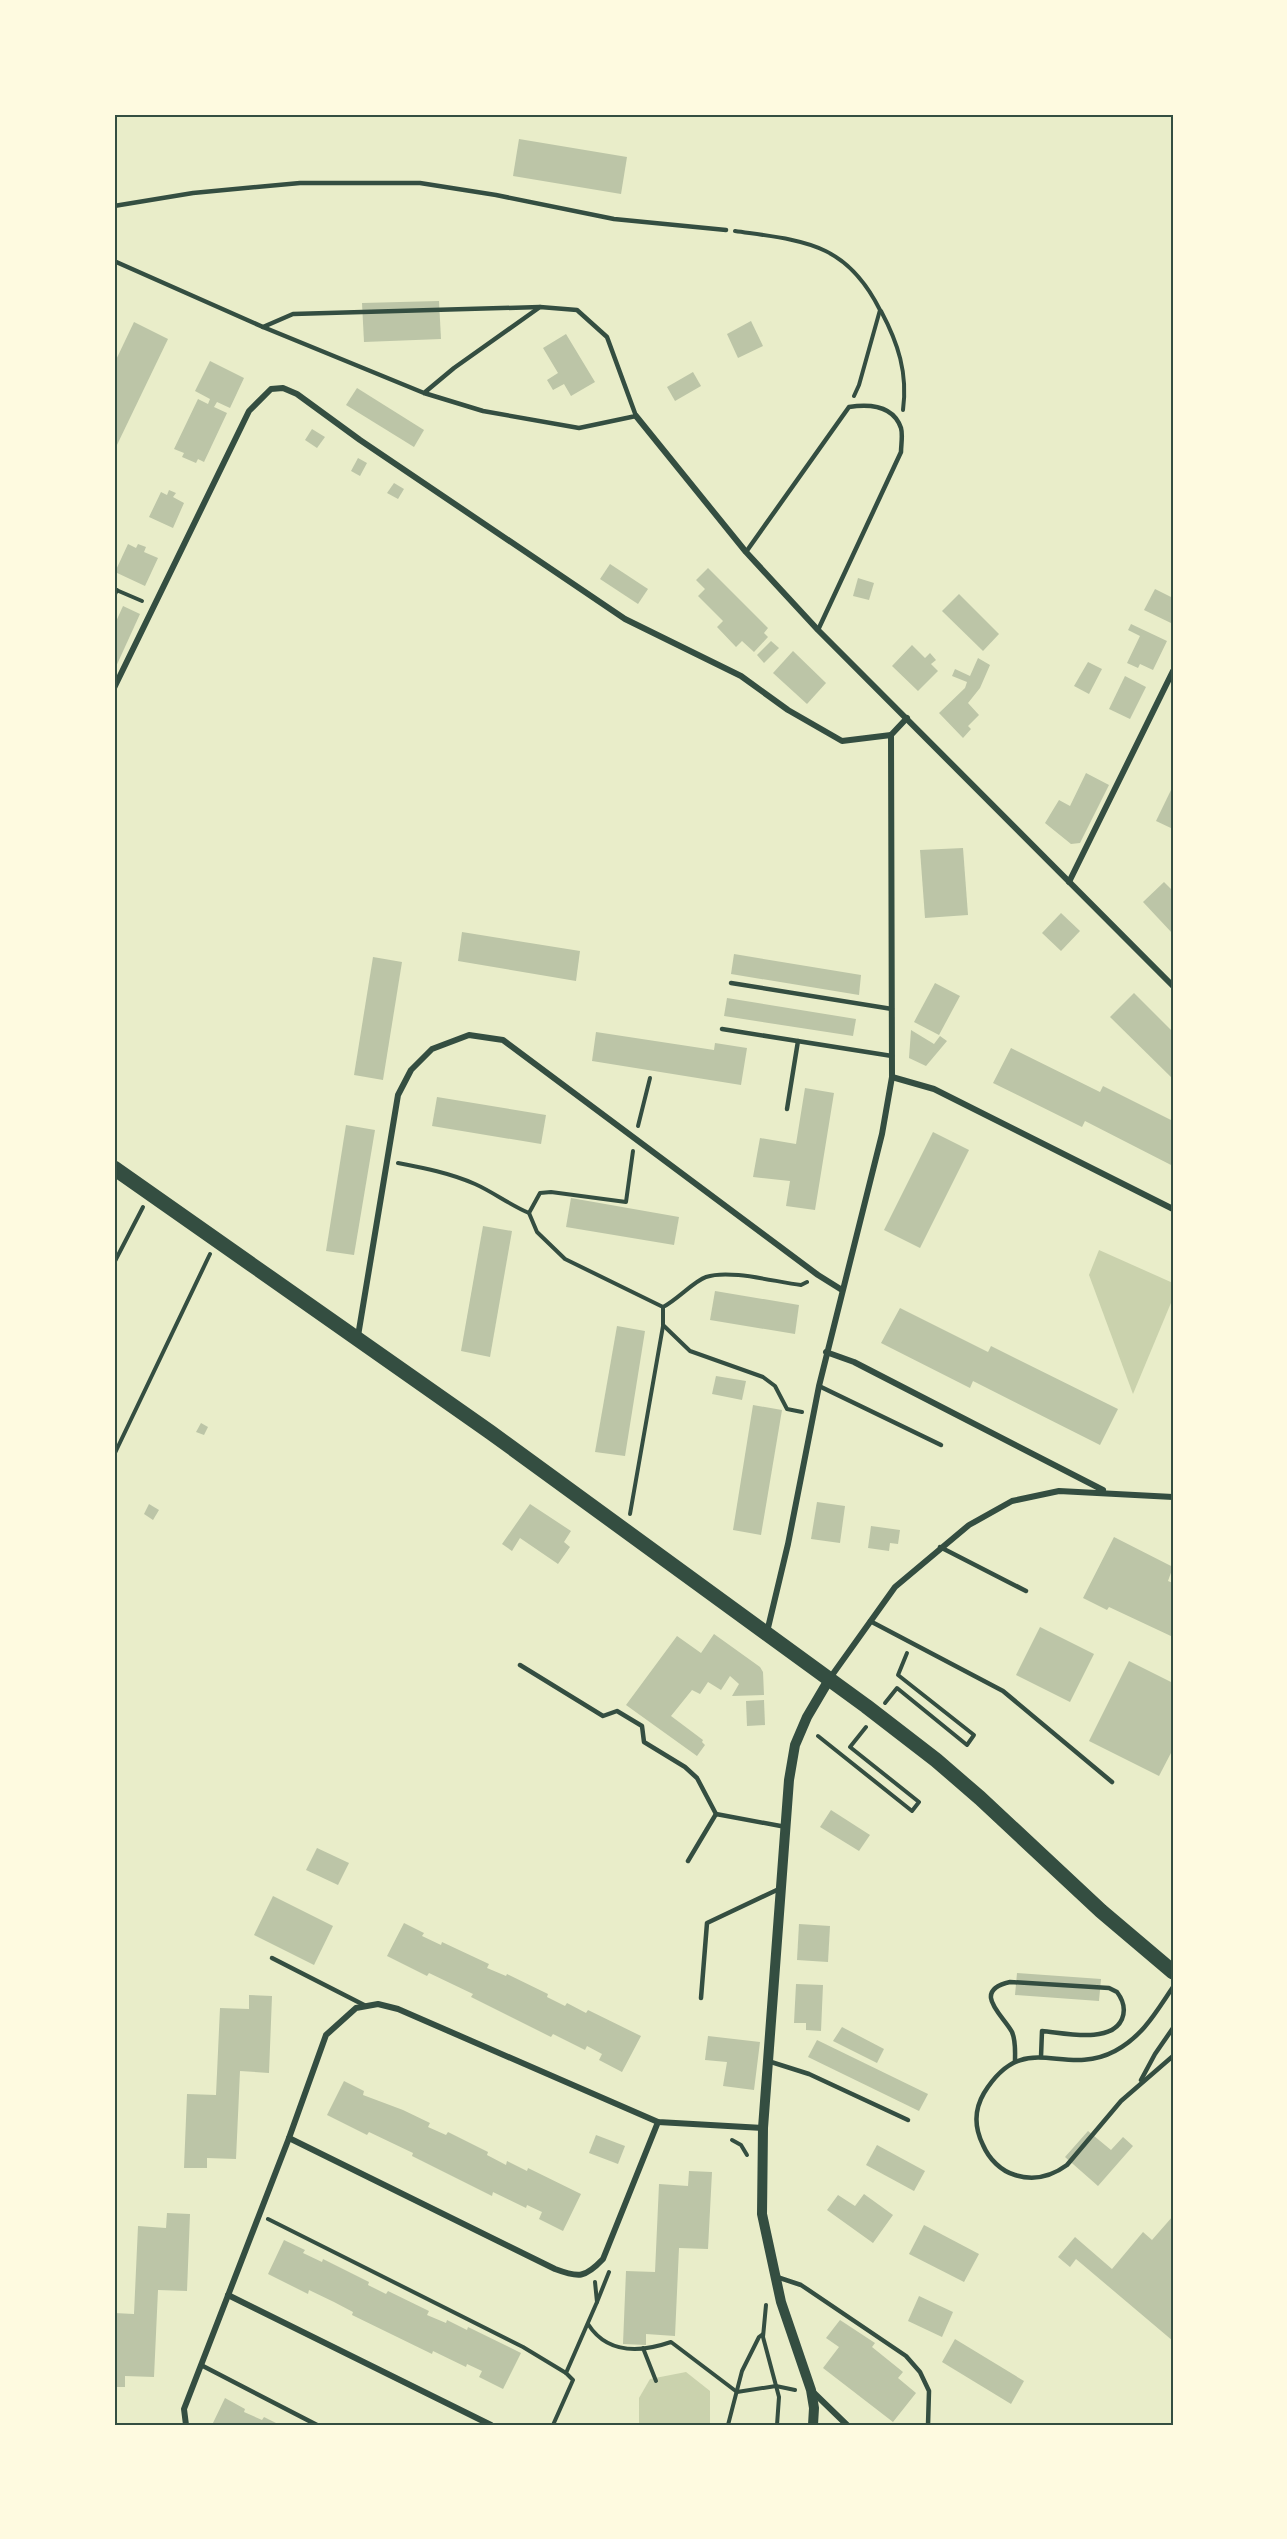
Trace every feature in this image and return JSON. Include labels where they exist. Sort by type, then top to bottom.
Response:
[{"type":"main road","points":[[114,1167],[830,1678],[936,1760],[1101,1911],[1173,1972]]},
{"type":"street","points":[[114,687],[249,411],[271,389],[283,388],[297,394],[370,447],[625,619],[741,676],[788,710],[842,741],[891,735],[907,718]]},
{"type":"street","points":[[636,416],[746,552],[818,630],[1173,986]]},
{"type":"street","points":[[1068,882],[1173,671]]},
{"type":"street","points":[[767,1632],[788,1544],[826,1352],[882,1134],[892,1077],[891,735]]},
{"type":"street","points":[[357,1339],[398,1095],[411,1070],[432,1049],[469,1035],[503,1040],[818,1275],[842,1290]]},
{"type":"street","points":[[892,1077],[934,1089],[1173,1209]]},
{"type":"street","points":[[826,1352],[854,1362],[1106,1491]]},
{"type":"street","points":[[813,2425],[811,2390],[774,2276],[762,2214],[763,2128],[786,1827],[795,1744],[830,1678],[895,1587],[969,1525],[1012,1501],[1059,1491],[1106,1491],[1173,1497]]},
{"type":"street","points":[[186,2425],[184,2409],[290,2138],[326,2035],[356,2008],[378,2004],[398,2009],[658,2122],[763,2128]]},
{"type":"street","points":[[290,2138],[555,2269],[572,2276],[581,2276],[603,2259],[658,2122]]},
{"type":"street","points":[[228,2295],[491,2425]]},
{"type":"street","points":[[811,2390],[847,2425]]},
{"type":"lane","points":[[114,206],[193,193],[300,183],[420,183],[496,195],[614,219],[726,230]]},
{"type":"lane","points":[[114,261],[263,327],[424,393],[483,411],[579,428],[636,416],[607,337],[577,310],[540,308],[294,314],[263,327]]},
{"type":"lane","points":[[424,393],[454,368],[540,308]]},
{"type":"lane","points":[[746,552],[849,407],[870,404],[892,414],[901,429],[902,452],[818,630]]},
{"type":"lane","points":[[731,983],[892,1009]]},
{"type":"lane","points":[[722,1029],[892,1056]]},
{"type":"lane","points":[[787,1109],[798,1041]]},
{"type":"lane","points":[[819,1386],[941,1446]]},
{"type":"lane","points":[[940,1547],[1026,1591]]},
{"type":"lane","points":[[870,1622],[1003,1691],[1112,1782]]},
{"type":"lane","points":[[520,1665],[603,1716],[617,1712],[642,1726],[644,1742],[697,1778],[716,1814]]},
{"type":"lane","points":[[716,1814],[786,1827]]},
{"type":"lane","points":[[688,1861],[716,1814]]},
{"type":"lane","points":[[701,1998],[707,1923],[781,1887]]},
{"type":"lane","points":[[272,1958],[366,2006]]},
{"type":"lane","points":[[1015,2061],[1012,2032],[993,2007],[992,1995],[1001,1984],[1010,1982],[1109,1988],[1117,1992],[1124,2005],[1124,2013],[1116,2028],[1101,2035],[1042,2031],[1041,2057]]},
{"type":"lane","points":[[1173,1987],[1148,2026],[1114,2051],[1086,2059],[1066,2060],[1041,2057],[1015,2061],[992,2081],[978,2106],[976,2118],[986,2152],[1008,2173],[1020,2177],[1046,2176],[1067,2165],[1114,2108],[1173,2056]]},
{"type":"lane","points":[[1140,2083],[1155,2054],[1173,2028]]},
{"type":"lane","points":[[768,2061],[809,2074],[908,2120]]},
{"type":"lane","points":[[774,2276],[801,2286],[906,2356],[920,2372],[929,2391],[928,2425]]},
{"type":"lane","points":[[201,2366],[316,2425]]},
{"type":"path","points":[[726,230],[789,239],[819,246],[841,259],[869,288],[895,339],[903,366],[905,399],[901,429]]},
{"type":"path","points":[[849,407],[859,385],[880,310]]},
{"type":"path","points":[[114,596],[115,590],[154,606]]},
{"type":"path","points":[[528,1213],[540,1193],[551,1192],[626,1202],[635,1139],[650,1077]]},
{"type":"path","points":[[388,1161],[452,1175],[478,1186],[507,1204],[528,1213],[537,1232],[565,1259],[663,1307]]},
{"type":"path","points":[[114,1263],[150,1193]]},
{"type":"path","points":[[114,1455],[200,1279],[216,1239]]},
{"type":"path","points":[[663,1307],[676,1301],[705,1277],[726,1275],[801,1285],[818,1275]]},
{"type":"path","points":[[627,1531],[663,1325],[663,1307]]},
{"type":"path","points":[[663,1325],[690,1352],[763,1377],[775,1386],[787,1409],[812,1415]]},
{"type":"path","points":[[897,1688],[967,1744],[974,1735],[898,1675],[912,1642]]},
{"type":"path","points":[[818,1736],[912,1811],[919,1802],[850,1747]]},
{"type":"path","points":[[726,2138],[741,2145],[748,2158]]},
{"type":"path","points":[[260,2215],[523,2347],[566,2373],[573,2380],[553,2425]]},
{"type":"path","points":[[593,2269],[597,2302]]},
{"type":"path","points":[[566,2373],[609,2270]]},
{"type":"path","points":[[764,2297],[766,2306],[764,2333],[779,2397],[777,2425]]},
{"type":"path","points":[[588,2324],[596,2337],[611,2346],[644,2348],[671,2342],[737,2392],[776,2385]]},
{"type":"path","points":[[728,2425],[742,2371],[759,2337],[764,2333]]},
{"type":"path","points":[[644,2348],[656,2381]]},
{"type":"green space","points":[[1099,1250],[1173,1283],[1173,1298],[1133,1394],[1089,1275]]},
{"type":"green space","points":[[686,2372],[710,2391],[710,2425],[639,2425],[639,2398],[650,2379]]},
{"type":"building","points":[[519,139],[627,157],[621,194],[513,176]]},
{"type":"building","points":[[439,301],[441,339],[364,342],[362,303]]},
{"type":"building","points":[[751,321],[763,346],[738,358],[727,334]]},
{"type":"building","points":[[134,322],[168,339],[116,447],[114,446],[114,364]]},
{"type":"building","points":[[566,334],[595,382],[571,396],[564,384],[553,390],[547,380],[558,373],[543,348]]},
{"type":"building","points":[[210,361],[244,378],[230,408],[217,402],[214,407],[227,413],[204,462],[198,459],[196,463],[182,457],[184,453],[174,449],[198,399],[208,404],[210,399],[195,391]]},
{"type":"building","points":[[693,372],[701,386],[675,401],[667,387]]},
{"type":"building","points":[[357,388],[424,430],[414,447],[346,405]]},
{"type":"building","points":[[312,429],[325,437],[317,448],[305,440]]},
{"type":"building","points":[[358,458],[367,463],[360,476],[351,471]]},
{"type":"building","points":[[394,483],[404,489],[398,499],[387,493]]},
{"type":"building","points":[[169,490],[176,493],[173,497],[184,503],[173,528],[149,517],[161,492],[167,495]]},
{"type":"building","points":[[128,544],[136,548],[138,544],[146,547],[144,552],[158,558],[145,586],[115,572]]},
{"type":"building","points":[[610,564],[648,589],[638,604],[600,579]]},
{"type":"building","points":[[708,568],[768,628],[764,633],[768,637],[754,652],[742,641],[736,647],[717,627],[723,621],[698,596],[705,589],[696,580]]},
{"type":"building","points":[[858,578],[874,583],[869,600],[853,596]]},
{"type":"building","points":[[1155,589],[1173,598],[1173,624],[1144,610]]},
{"type":"building","points":[[959,594],[999,634],[983,651],[942,611]]},
{"type":"building","points":[[123,606],[140,614],[114,671],[114,626]]},
{"type":"building","points":[[1131,624],[1167,641],[1153,670],[1140,664],[1138,668],[1127,663],[1140,636],[1128,630]]},
{"type":"building","points":[[771,641],[779,648],[764,663],[757,655]]},
{"type":"building","points":[[912,645],[925,658],[930,653],[936,660],[931,664],[938,671],[918,691],[892,666]]},
{"type":"building","points":[[793,651],[826,683],[807,704],[773,673]]},
{"type":"building","points":[[978,658],[990,665],[980,688],[968,703],[979,715],[968,726],[971,729],[963,738],[939,713],[965,688],[967,682],[952,676],[955,669],[970,676]]},
{"type":"building","points":[[1088,662],[1102,669],[1089,694],[1074,686]]},
{"type":"building","points":[[1125,676],[1146,687],[1130,719],[1109,709]]},
{"type":"building","points":[[1086,773],[1109,785],[1080,843],[1071,844],[1045,823],[1059,800],[1070,806]]},
{"type":"building","points":[[1171,790],[1173,791],[1173,829],[1156,821]]},
{"type":"building","points":[[963,848],[968,915],[925,918],[920,850]]},
{"type":"building","points":[[1164,882],[1173,891],[1173,934],[1143,902]]},
{"type":"building","points":[[1061,913],[1080,931],[1061,951],[1042,933]]},
{"type":"building","points":[[462,932],[580,951],[576,981],[458,961]]},
{"type":"building","points":[[734,954],[861,975],[859,995],[731,974]]},
{"type":"building","points":[[373,957],[402,962],[383,1080],[354,1075]]},
{"type":"building","points":[[935,983],[960,996],[939,1035],[914,1022]]},
{"type":"building","points":[[1134,993],[1173,1032],[1173,1079],[1110,1017]]},
{"type":"building","points":[[727,998],[856,1019],[853,1036],[724,1016]]},
{"type":"building","points":[[911,1030],[934,1044],[940,1036],[947,1041],[926,1066],[909,1058]]},
{"type":"building","points":[[596,1032],[714,1050],[715,1043],[747,1048],[741,1085],[592,1061]]},
{"type":"building","points":[[1011,1048],[1100,1092],[1103,1086],[1173,1121],[1173,1166],[1085,1121],[1082,1127],[993,1083]]},
{"type":"building","points":[[805,1088],[834,1093],[815,1210],[786,1206],[790,1181],[753,1177],[760,1138],[796,1144]]},
{"type":"building","points":[[437,1097],[546,1115],[541,1144],[432,1126]]},
{"type":"building","points":[[346,1125],[375,1130],[354,1255],[326,1251]]},
{"type":"building","points":[[933,1132],[969,1150],[920,1248],[884,1230]]},
{"type":"building","points":[[571,1198],[679,1217],[674,1245],[566,1227]]},
{"type":"building","points":[[483,1226],[512,1231],[490,1357],[461,1351]]},
{"type":"building","points":[[715,1291],[799,1305],[795,1334],[710,1320]]},
{"type":"building","points":[[900,1308],[988,1352],[991,1346],[1118,1409],[1100,1445],[973,1381],[970,1388],[881,1343]]},
{"type":"building","points":[[617,1326],[645,1331],[625,1456],[595,1452]]},
{"type":"building","points":[[716,1376],[746,1381],[742,1400],[712,1394]]},
{"type":"building","points":[[753,1405],[782,1410],[761,1535],[733,1530]]},
{"type":"building","points":[[201,1423],[208,1427],[204,1435],[196,1432]]},
{"type":"building","points":[[817,1502],[845,1506],[840,1543],[811,1539]]},
{"type":"building","points":[[149,1504],[159,1510],[153,1520],[144,1514]]},
{"type":"building","points":[[530,1504],[571,1531],[564,1542],[570,1547],[558,1564],[520,1538],[512,1551],[502,1544]]},
{"type":"building","points":[[871,1526],[900,1530],[898,1544],[890,1543],[889,1551],[868,1548]]},
{"type":"building","points":[[1114,1537],[1173,1567],[1168,1581],[1173,1583],[1173,1637],[1109,1607],[1107,1610],[1083,1598]]},
{"type":"building","points":[[1040,1627],[1094,1654],[1070,1702],[1016,1675]]},
{"type":"building","points":[[714,1634],[760,1667],[763,1672],[764,1695],[732,1696],[739,1684],[730,1676],[721,1690],[708,1682],[700,1694],[692,1690],[671,1716],[703,1740],[705,1745],[697,1756],[626,1705],[677,1636],[701,1653]]},
{"type":"building","points":[[1129,1661],[1173,1683],[1173,1749],[1159,1776],[1089,1741]]},
{"type":"building","points":[[764,1700],[765,1725],[747,1726],[746,1701]]},
{"type":"building","points":[[831,1810],[870,1835],[859,1851],[820,1827]]},
{"type":"building","points":[[317,1848],[349,1863],[338,1885],[306,1870]]},
{"type":"building","points":[[273,1896],[333,1926],[314,1965],[254,1935]]},
{"type":"building","points":[[404,1923],[424,1933],[422,1936],[441,1945],[442,1942],[489,1964],[487,1968],[506,1976],[507,1974],[548,1994],[547,1997],[565,2006],[567,2003],[586,2013],[588,2010],[641,2036],[622,2072],[599,2060],[602,2054],[587,2046],[585,2050],[553,2034],[551,2037],[471,1997],[473,1994],[429,1973],[427,1976],[387,1956]]},
{"type":"building","points":[[799,1924],[830,1926],[828,1962],[797,1960]]},
{"type":"building","points":[[1017,1973],[1101,1979],[1099,2001],[1015,1995]]},
{"type":"building","points":[[796,1984],[823,1985],[821,2031],[806,2030],[806,2023],[794,2023]]},
{"type":"building","points":[[249,1995],[272,1996],[269,2073],[240,2071],[236,2159],[207,2158],[207,2168],[184,2168],[187,2094],[216,2095],[220,2008],[249,2009]]},
{"type":"building","points":[[842,2027],[884,2049],[877,2063],[833,2041]]},
{"type":"building","points":[[708,2036],[760,2042],[754,2090],[723,2086],[727,2062],[705,2060]]},
{"type":"building","points":[[817,2040],[928,2094],[919,2111],[808,2057]]},
{"type":"building","points":[[344,2081],[364,2091],[363,2095],[430,2123],[428,2127],[446,2135],[448,2132],[488,2152],[487,2155],[506,2165],[507,2161],[527,2171],[528,2168],[581,2194],[563,2231],[539,2219],[542,2212],[527,2205],[526,2208],[493,2192],[492,2196],[412,2156],[413,2153],[369,2132],[367,2135],[327,2115]]},
{"type":"building","points":[[1088,2131],[1111,2150],[1123,2137],[1133,2146],[1098,2186],[1065,2157]]},
{"type":"building","points":[[596,2135],[625,2146],[618,2164],[589,2153]]},
{"type":"building","points":[[877,2145],[925,2171],[914,2191],[866,2165]]},
{"type":"building","points":[[689,2171],[712,2172],[708,2249],[679,2248],[675,2336],[646,2334],[646,2345],[623,2344],[626,2271],[655,2272],[659,2184],[688,2186]]},
{"type":"building","points":[[864,2194],[893,2215],[873,2243],[827,2210],[838,2195],[855,2206]]},
{"type":"building","points":[[167,2213],[190,2214],[187,2291],[158,2290],[154,2377],[125,2376],[125,2387],[114,2387],[114,2313],[134,2314],[138,2226],[166,2228]]},
{"type":"building","points":[[1173,2216],[1173,2341],[1076,2259],[1070,2267],[1058,2257],[1075,2237],[1112,2269],[1143,2232],[1152,2240]]},
{"type":"building","points":[[924,2225],[979,2254],[964,2282],[909,2254]]},
{"type":"building","points":[[284,2240],[305,2250],[303,2253],[322,2262],[323,2259],[369,2282],[368,2285],[386,2294],[388,2291],[429,2311],[427,2315],[446,2323],[447,2320],[467,2330],[468,2327],[521,2353],[503,2389],[479,2377],[482,2371],[467,2364],[466,2367],[433,2351],[432,2354],[352,2315],[353,2312],[334,2302],[309,2290],[308,2294],[268,2274]]},
{"type":"building","points":[[919,2296],[953,2312],[942,2337],[908,2321]]},
{"type":"building","points":[[840,2320],[875,2343],[872,2347],[903,2372],[898,2378],[916,2393],[893,2422],[823,2368],[839,2347],[826,2338]]},
{"type":"building","points":[[955,2339],[1024,2381],[1011,2404],[942,2362]]},
{"type":"building","points":[[225,2398],[245,2409],[244,2412],[262,2420],[264,2417],[280,2425],[212,2425]]}]
